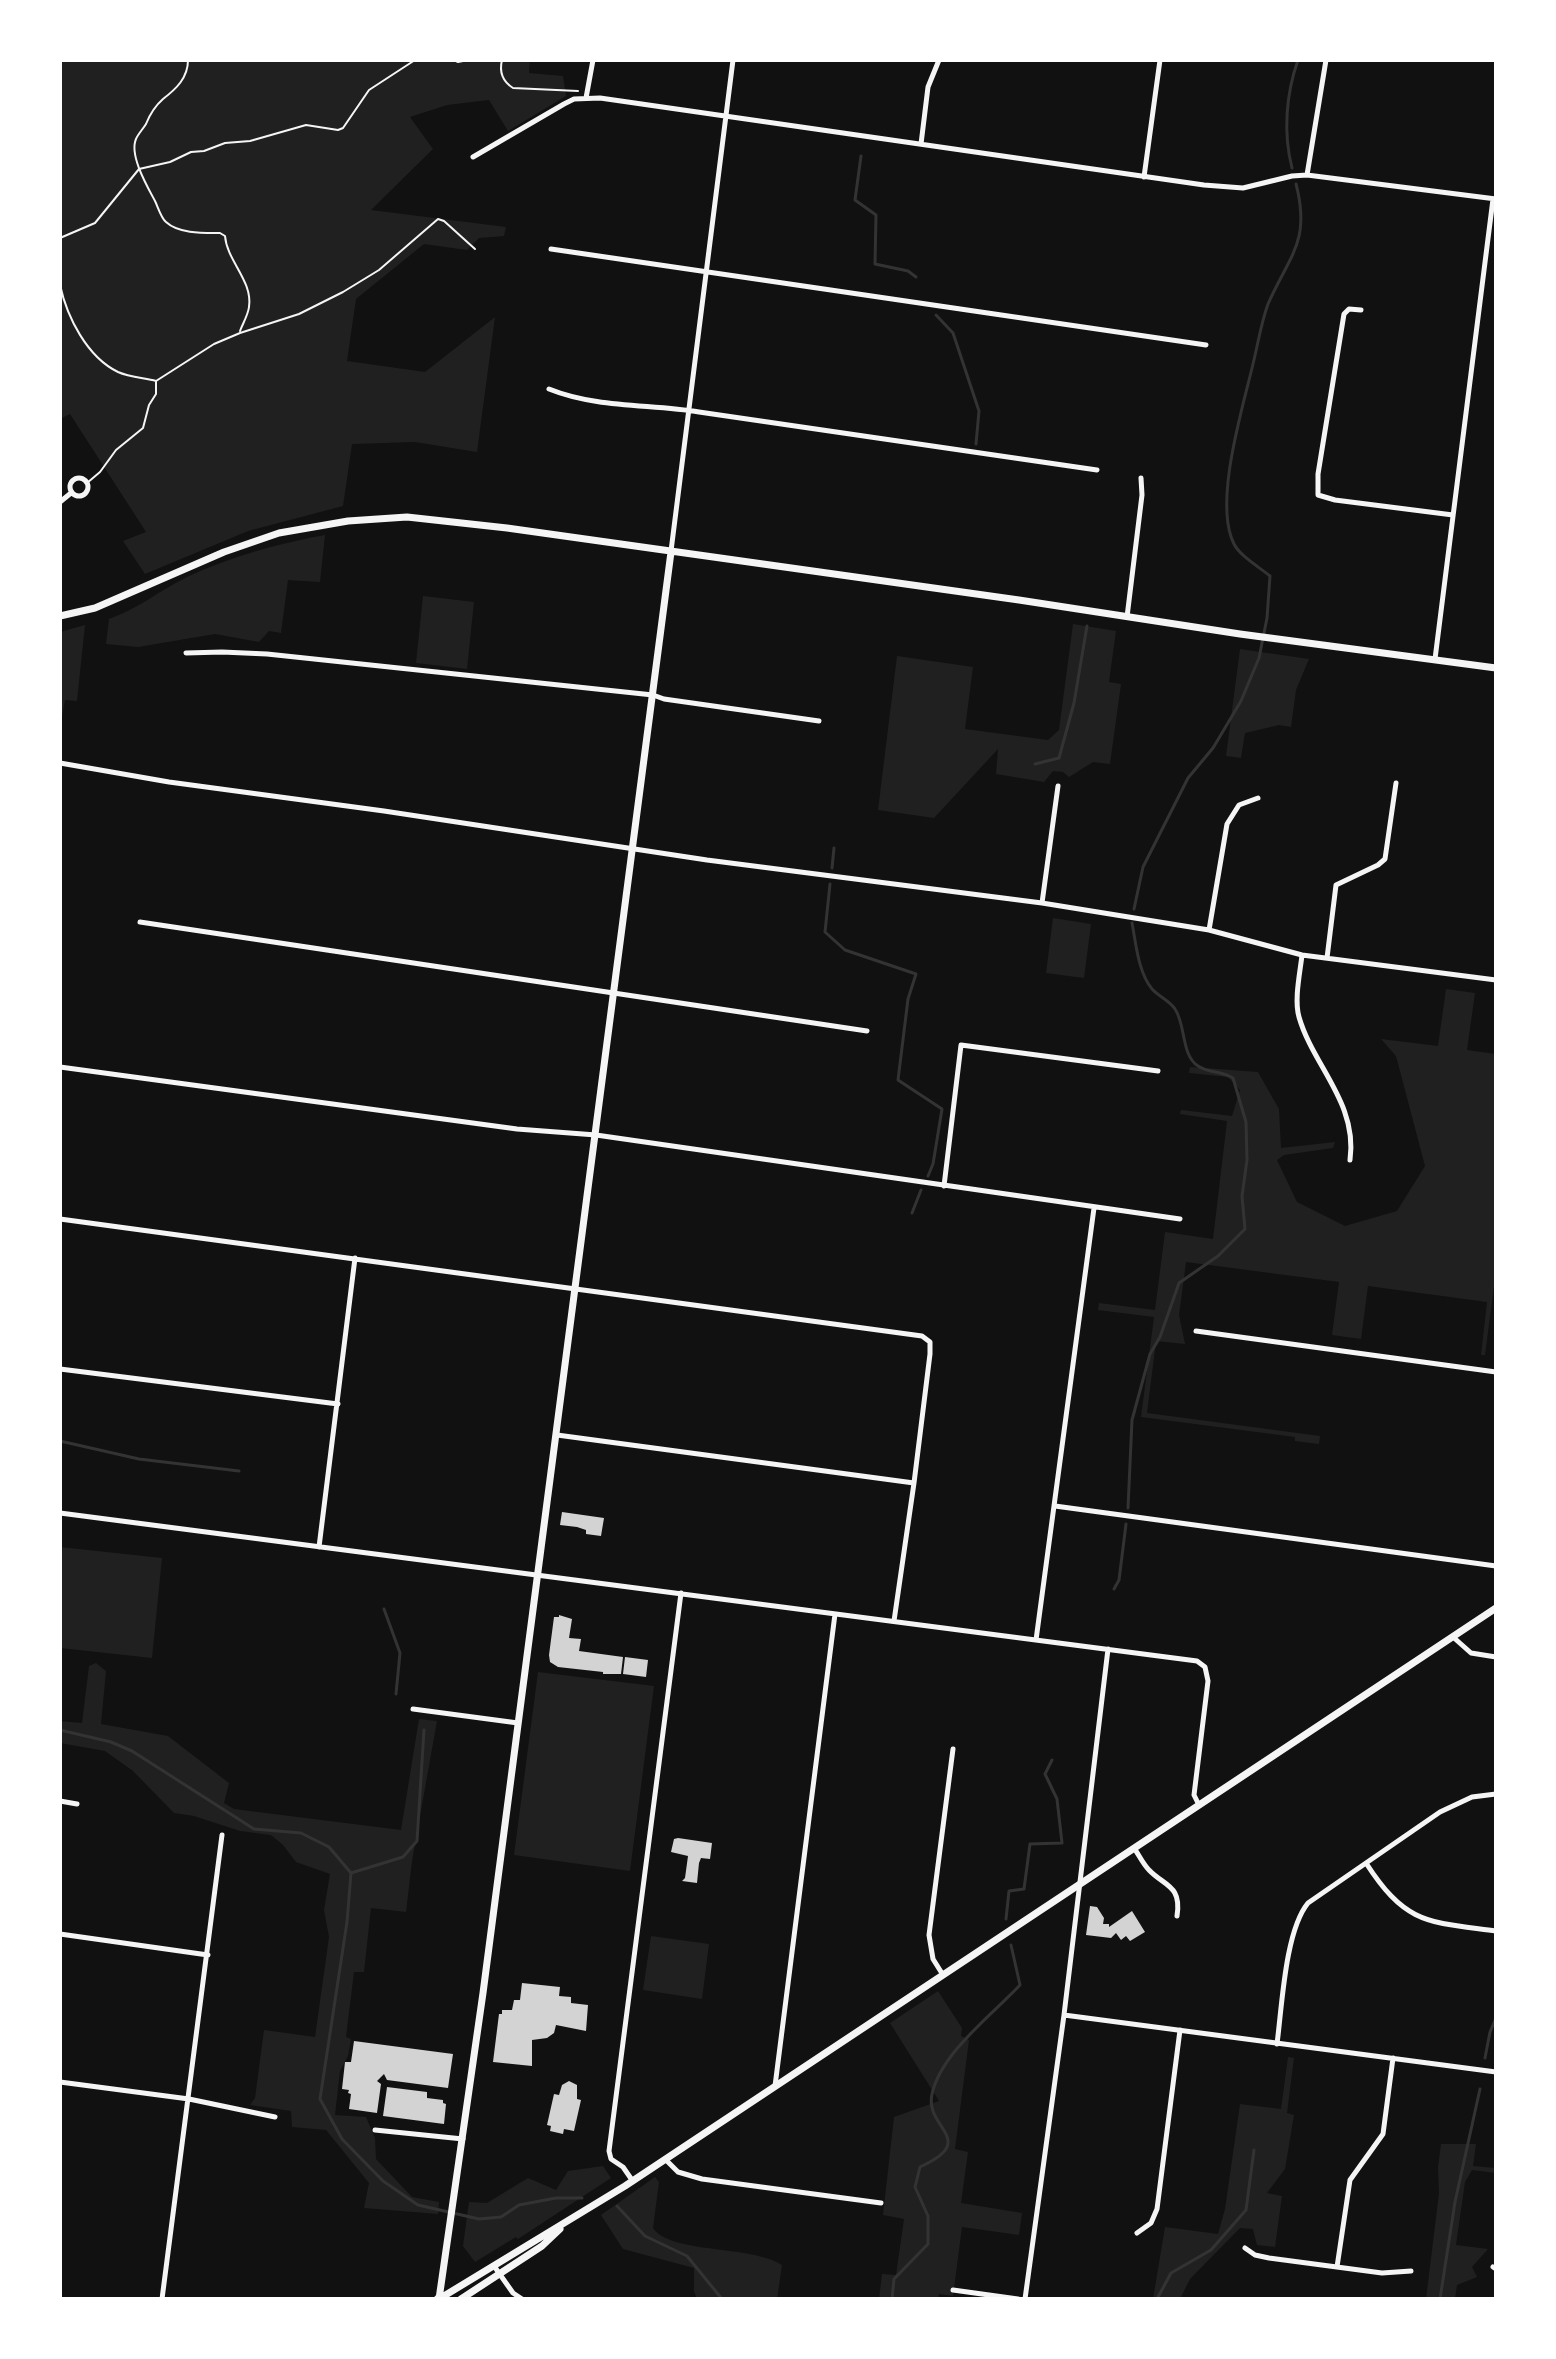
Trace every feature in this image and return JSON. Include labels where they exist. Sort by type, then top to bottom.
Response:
[{"type":"street","points":[[587,95],[593,60]]},
{"type":"street","points":[[439,2299],[464,2139],[557,1435],[733,60]]},
{"type":"street","points":[[921,144],[928,87],[939,60]]},
{"type":"street","points":[[1144,177],[1160,60]]},
{"type":"street","points":[[1307,175],[1326,60]]},
{"type":"street","points":[[473,157],[564,104],[587,95],[1144,177],[1243,188],[1307,175],[1495,199],[1435,659]]},
{"type":"street","points":[[551,249],[1206,345]]},
{"type":"street","points":[[1361,310],[1349,309],[1344,314],[1318,474],[1318,495],[1335,500],[1453,515]]},
{"type":"street","points":[[549,389],[596,401],[688,410],[1097,470]]},
{"type":"street","points":[[80,478],[87,483],[83,496],[77,497],[71,493],[74,479],[80,478]]},
{"type":"street","points":[[1127,617],[1142,495],[1141,478]]},
{"type":"street","points":[[60,502],[71,493]]},
{"type":"street","points":[[60,616],[95,608],[224,552],[267,537],[348,521],[407,517],[1496,668]]},
{"type":"street","points":[[186,653],[267,654],[653,695],[819,721]]},
{"type":"street","points":[[60,763],[169,782],[631,849],[1042,903],[1209,930],[1302,955],[1496,980]]},
{"type":"street","points":[[1327,959],[1336,885],[1385,859],[1396,783]]},
{"type":"street","points":[[1042,903],[1058,786]]},
{"type":"street","points":[[1209,930],[1227,824],[1239,805],[1258,798]]},
{"type":"street","points":[[140,922],[867,1031]]},
{"type":"street","points":[[1302,955],[1297,1013],[1306,1037],[1339,1095],[1352,1144],[1350,1160]]},
{"type":"street","points":[[944,1186],[961,1045],[1158,1071]]},
{"type":"street","points":[[60,1067],[517,1129],[596,1135],[1180,1219]]},
{"type":"street","points":[[1036,1640],[1094,1208]]},
{"type":"street","points":[[60,1219],[913,1333],[930,1342],[930,1354],[894,1621]]},
{"type":"street","points":[[319,1547],[355,1258]]},
{"type":"street","points":[[1196,1331],[1496,1372]]},
{"type":"street","points":[[60,1369],[338,1404]]},
{"type":"street","points":[[557,1435],[914,1483]]},
{"type":"street","points":[[1055,1506],[1496,1566]]},
{"type":"street","points":[[60,1513],[1197,1661],[1205,1667],[1208,1681],[1194,1795],[1199,1805]]},
{"type":"street","points":[[632,2180],[623,2167],[611,2159],[609,2151],[681,1593]]},
{"type":"street","points":[[439,2299],[540,2236],[567,2223],[665,2159],[1496,1608]]},
{"type":"street","points":[[775,2087],[835,1614]]},
{"type":"street","points":[[1453,1637],[1471,1653],[1496,1657]]},
{"type":"street","points":[[1025,2299],[1064,2015],[1108,1649]]},
{"type":"street","points":[[413,1709],[518,1723]]},
{"type":"street","points":[[943,1975],[933,1959],[929,1935],[953,1749]]},
{"type":"street","points":[[1277,2044],[1297,1920],[1314,1898],[1455,1804],[1472,1797],[1496,1794]]},
{"type":"street","points":[[60,1801],[77,1804]]},
{"type":"street","points":[[162,2299],[222,1835]]},
{"type":"street","points":[[1134,1848],[1150,1871],[1166,1881],[1174,1893],[1178,1905],[1177,1916]]},
{"type":"street","points":[[1366,1863],[1389,1896],[1415,1916],[1438,1923],[1496,1931]]},
{"type":"street","points":[[60,1934],[208,1955]]},
{"type":"street","points":[[1064,2015],[1496,2072]]},
{"type":"street","points":[[1137,2233],[1151,2223],[1157,2209],[1180,2030]]},
{"type":"street","points":[[1337,2267],[1350,2180],[1383,2134],[1393,2058]]},
{"type":"street","points":[[60,2082],[189,2099],[275,2117]]},
{"type":"street","points":[[375,2130],[464,2139]]},
{"type":"street","points":[[665,2159],[678,2172],[702,2179],[881,2203]]},
{"type":"street","points":[[461,2299],[542,2246],[567,2223]]},
{"type":"street","points":[[1245,2248],[1255,2255],[1269,2258],[1382,2273],[1411,2271]]},
{"type":"street","points":[[494,2266],[513,2293],[522,2299]]},
{"type":"street","points":[[953,2290],[1018,2299]]},
{"type":"path","points":[[188,60],[188,70],[183,79],[172,95],[150,113],[136,139],[136,167],[166,222],[180,229],[225,236],[226,246],[249,297],[249,311],[240,333]]},
{"type":"path","points":[[60,238],[95,223],[139,169],[225,143],[250,141],[306,125],[343,128],[369,90],[415,60]]},
{"type":"path","points":[[454,60],[468,60]]},
{"type":"path","points":[[502,60],[502,78],[513,88],[570,89],[587,95]]},
{"type":"path","points":[[60,285],[75,327],[104,362],[119,373],[156,381],[214,344],[299,314],[343,292],[379,270],[438,219],[475,249]]},
{"type":"path","points":[[87,483],[100,472],[116,450],[143,428],[149,405],[156,394],[156,381]]},
{"type":"shaded area","points":[[60,60],[530,60],[529,73],[563,76],[566,96],[508,131],[489,100],[447,105],[410,117],[433,149],[371,210],[506,227],[504,236],[479,238],[467,250],[424,244],[356,299],[347,361],[425,372],[495,317],[477,452],[415,442],[352,444],[343,506],[248,531],[145,574],[123,541],[146,532],[70,414],[60,419]]},
{"type":"shaded area","points":[[325,535],[320,582],[288,580],[281,633],[269,631],[259,642],[215,634],[138,647],[106,644],[109,619],[187,577],[255,552]]},
{"type":"shaded area","points":[[423,596],[474,602],[467,669],[416,663]]},
{"type":"shaded area","points":[[1073,624],[1116,631],[1109,682],[1121,684],[1110,764],[1093,762],[1069,777],[1063,772],[1053,771],[1044,782],[996,774],[998,749],[934,818],[878,810],[897,656],[973,667],[965,729],[1048,740],[1059,730]]},
{"type":"shaded area","points":[[85,625],[77,701],[65,700],[60,728],[60,632]]},
{"type":"shaded area","points":[[1240,649],[1309,659],[1296,690],[1291,727],[1279,725],[1245,733],[1241,758],[1226,756]]},
{"type":"shaded area","points":[[1053,918],[1091,924],[1084,978],[1046,973]]},
{"type":"shaded area","points":[[1446,989],[1475,993],[1467,1050],[1496,1054],[1496,1271],[1485,1355],[1481,1355],[1487,1302],[1368,1286],[1361,1339],[1332,1335],[1339,1282],[1186,1262],[1179,1315],[1185,1344],[1156,1341],[1147,1413],[1320,1436],[1319,1444],[1295,1441],[1295,1437],[1141,1417],[1154,1317],[1098,1310],[1099,1303],[1155,1310],[1165,1232],[1213,1239],[1227,1121],[1180,1114],[1181,1110],[1232,1116],[1240,1090],[1228,1077],[1189,1073],[1190,1067],[1258,1072],[1279,1109],[1281,1148],[1335,1142],[1333,1148],[1284,1155],[1277,1160],[1297,1202],[1345,1226],[1397,1211],[1425,1166],[1396,1056],[1381,1039],[1438,1046]]},
{"type":"shaded area","points":[[60,1547],[162,1558],[152,1658],[60,1648]]},
{"type":"shaded area","points":[[96,1663],[106,1671],[101,1724],[168,1736],[229,1783],[224,1803],[234,1809],[401,1830],[419,1719],[437,1721],[406,1912],[371,1908],[364,1972],[354,1972],[346,2037],[351,2039],[348,2056],[340,2071],[335,2115],[366,2117],[375,2138],[376,2159],[412,2197],[439,2202],[438,2214],[364,2208],[369,2183],[326,2130],[292,2127],[291,2111],[250,2105],[255,2098],[264,2030],[315,2037],[329,1937],[324,1910],[330,1874],[296,1862],[271,1835],[240,1831],[174,1813],[133,1771],[105,1751],[60,1743],[60,1721],[82,1723],[89,1666]]},
{"type":"shaded area","points":[[538,1672],[654,1686],[630,1871],[514,1855]]},
{"type":"shaded area","points":[[651,1936],[709,1944],[702,1999],[643,1990]]},
{"type":"shaded area","points":[[938,1991],[962,2028],[961,2036],[969,2040],[955,2149],[968,2152],[961,2203],[1022,2213],[1019,2235],[962,2227],[953,2296],[939,2294],[938,2299],[879,2299],[882,2274],[896,2275],[904,2219],[883,2215],[894,2117],[939,2101],[890,2023]]},
{"type":"shaded area","points":[[1288,2057],[1294,2058],[1287,2113],[1294,2115],[1285,2169],[1267,2193],[1282,2196],[1275,2247],[1257,2245],[1253,2229],[1240,2228],[1190,2279],[1180,2299],[1153,2299],[1165,2227],[1218,2234],[1225,2209],[1240,2104],[1281,2109]]},
{"type":"shaded area","points":[[1441,2144],[1476,2144],[1473,2166],[1496,2168],[1496,2173],[1472,2170],[1465,2182],[1456,2245],[1488,2249],[1472,2267],[1477,2277],[1457,2285],[1455,2299],[1426,2299],[1439,2193]]},
{"type":"shaded area","points":[[603,2166],[611,2178],[518,2239],[516,2237],[475,2262],[463,2246],[469,2202],[487,2203],[528,2178],[556,2190],[568,2171]]},
{"type":"shaded area","points":[[655,2177],[659,2182],[653,2228],[676,2242],[752,2254],[782,2265],[777,2299],[697,2299],[694,2268],[623,2249],[601,2215]]},
{"type":"building","points":[[562,1512],[604,1518],[601,1536],[586,1534],[586,1530],[577,1527],[560,1525]]},
{"type":"building","points":[[559,1615],[572,1619],[569,1638],[581,1639],[579,1651],[623,1657],[621,1674],[558,1667],[550,1662],[554,1617]]},
{"type":"building","points":[[625,1657],[648,1660],[646,1677],[623,1674]]},
{"type":"building","points":[[674,1839],[712,1843],[710,1859],[701,1858],[699,1863],[697,1883],[682,1881],[688,1856],[671,1852]]},
{"type":"building","points":[[1090,1906],[1097,1907],[1104,1918],[1103,1924],[1109,1924],[1109,1927],[1132,1911],[1145,1932],[1130,1941],[1126,1936],[1121,1940],[1116,1933],[1111,1938],[1086,1935]]},
{"type":"building","points":[[522,1983],[560,1987],[559,1996],[571,1997],[571,2003],[588,2005],[586,2031],[556,2025],[554,2033],[547,2038],[532,2040],[532,2066],[493,2062],[499,2014],[502,2010],[512,2010],[514,2000],[520,2000]]},
{"type":"building","points":[[354,2041],[453,2054],[448,2088],[387,2080],[384,2074],[377,2081],[381,2084],[377,2113],[349,2109],[351,2094],[349,2090],[342,2089],[345,2062],[351,2062]]},
{"type":"building","points":[[569,2081],[577,2085],[577,2099],[581,2100],[574,2131],[564,2129],[563,2134],[550,2131],[551,2126],[547,2125],[554,2094],[559,2095],[562,2085]]},
{"type":"building","points":[[387,2087],[427,2092],[427,2098],[443,2100],[446,2104],[444,2124],[383,2116]]},
{"type":"waterway","points":[[1292,168],[1287,141],[1287,114],[1298,60]]},
{"type":"waterway","points":[[861,156],[855,200],[876,215],[875,264],[908,271],[916,277]]},
{"type":"waterway","points":[[1134,909],[1143,867],[1188,778],[1213,748],[1241,701],[1259,658],[1267,618],[1270,576],[1245,557],[1234,544],[1228,526],[1228,480],[1263,319],[1299,235],[1301,220],[1296,184]]},
{"type":"waterway","points":[[936,315],[953,333],[979,411],[976,444]]},
{"type":"waterway","points":[[1035,764],[1059,758],[1074,703],[1087,626]]},
{"type":"waterway","points":[[832,868],[834,848]]},
{"type":"waterway","points":[[830,884],[825,932],[845,950],[916,974],[908,999],[898,1080],[942,1109],[933,1164],[928,1176]]},
{"type":"waterway","points":[[1128,1508],[1132,1420],[1150,1354],[1160,1337],[1179,1283],[1218,1256],[1245,1229],[1242,1196],[1247,1160],[1246,1122],[1233,1078],[1198,1066],[1189,1055],[1175,1009],[1147,982],[1138,957],[1132,923]]},
{"type":"waterway","points":[[912,1213],[921,1190]]},
{"type":"waterway","points":[[60,1441],[139,1459],[239,1471]]},
{"type":"waterway","points":[[1114,1589],[1119,1580],[1126,1524]]},
{"type":"waterway","points":[[384,1609],[400,1653],[396,1694]]},
{"type":"waterway","points":[[60,1730],[111,1742],[132,1751],[254,1829],[301,1833],[329,1847],[351,1873],[347,1922],[320,2099],[342,2139],[383,2181],[418,2205],[479,2219],[501,2217],[519,2205],[556,2198],[582,2198]]},
{"type":"waterway","points":[[351,1873],[403,1857],[417,1841],[424,1730]]},
{"type":"waterway","points":[[1006,1919],[1009,1891],[1024,1889],[1030,1844],[1062,1843],[1057,1799],[1045,1774],[1052,1760]]},
{"type":"waterway","points":[[892,2299],[894,2279],[928,2244],[928,2216],[915,2187],[920,2167],[937,2158],[946,2149],[948,2141],[932,2106],[937,2079],[956,2049],[1020,1985],[1011,1945]]},
{"type":"waterway","points":[[1485,2058],[1496,2018]]},
{"type":"waterway","points":[[1440,2299],[1455,2202],[1480,2089]]},
{"type":"waterway","points":[[1157,2299],[1171,2273],[1211,2250],[1246,2210],[1254,2150]]},
{"type":"waterway","points":[[617,2206],[645,2236],[687,2256],[722,2299]]}]
